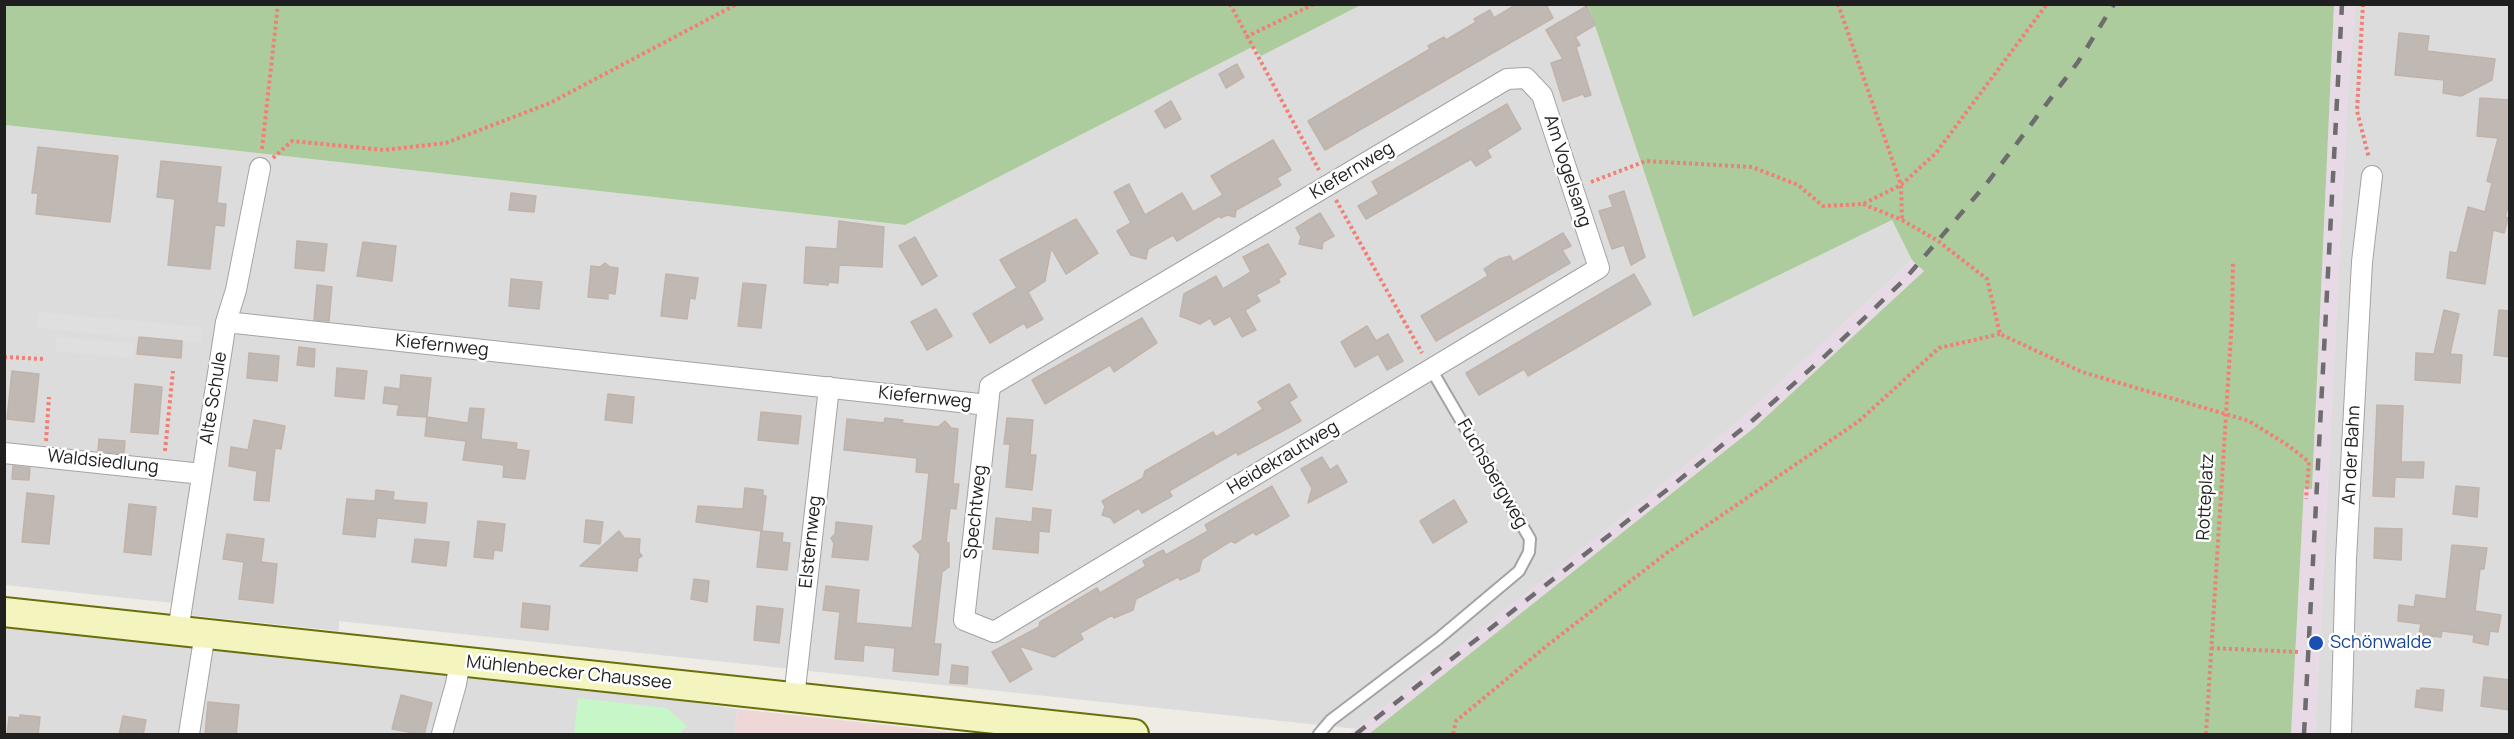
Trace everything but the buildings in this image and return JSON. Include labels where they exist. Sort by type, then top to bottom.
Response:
[{"type":"main road","name":"Mühlenbecker Chaussee","points":[[4,612],[1129,734]]},
{"type":"street","name":"Kiefernweg","points":[[226,322],[988,405],[990,386],[1507,79],[1526,78]]},
{"type":"street","name":"Am Vogelsang","points":[[1526,78],[1542,95],[1599,268]]},
{"type":"street","name":"Alte Schule","points":[[189,735],[192,632],[202,474],[226,322],[236,290],[260,168]]},
{"type":"street","name":"An der Bahn","points":[[2342,735],[2353,428],[2362,262],[2372,176]]},
{"type":"street","name":"Heidekrautweg","points":[[964,620],[993,632],[1599,268]]},
{"type":"street","name":"Elsternweg","points":[[794,698],[829,387]]},
{"type":"street","name":"Spechtweg","points":[[964,620],[988,405]]},
{"type":"street","name":"Waldsiedlung","points":[[4,453],[163,468],[202,474]]},
{"type":"street","points":[[442,735],[456,684],[459,661]]},
{"type":"lane","name":"Fuchsbergweg","points":[[1319,735],[1331,720],[1438,639],[1519,571],[1529,552],[1530,539],[1431,369]]},
{"type":"path","points":[[260,168],[278,4]]},
{"type":"path","points":[[260,168],[292,141],[384,150],[446,143],[550,103],[737,4]]},
{"type":"path","points":[[1230,4],[1327,186],[1431,369]]},
{"type":"path","points":[[1246,37],[1314,4]]},
{"type":"path","points":[[1838,4],[1901,185],[1902,220]]},
{"type":"path","points":[[1574,192],[1646,161],[1752,167],[1798,185],[1823,206],[1863,204],[1901,185],[1936,153],[2048,4]]},
{"type":"path","points":[[2363,4],[2357,111],[2372,176]]},
{"type":"path","points":[[1863,204],[1902,220],[1938,241],[1987,279],[2000,334]]},
{"type":"path","name":"Rotteplatz","points":[[2206,735],[2224,416],[2232,319],[2233,261]]},
{"type":"path","points":[[1453,735],[1456,721],[1549,644],[1668,552],[1859,421],[1939,348],[2000,334],[2082,372],[2224,416],[2249,421],[2289,446],[2309,462],[2306,499]]},
{"type":"path","points":[[4,357],[44,359]]},
{"type":"path","points":[[163,468],[172,371]]},
{"type":"path","points":[[44,456],[49,397]]},
{"type":"path","points":[[2211,648],[2299,652]]},
{"type":"shaded area","points":[[1361,5],[1588,5],[1693,317],[1892,220],[1912,260],[1749,412],[1664,484],[1357,729],[339,621],[339,631],[189,615],[191,605],[5,585],[5,125],[905,225],[1254,46],[1261,56]]},
{"type":"shaded area","points":[[2334,5],[2355,5],[2347,104],[2315,734],[2291,734],[2304,488],[2312,488]]},
{"type":"shaded area","points":[[2355,5],[2509,5],[2509,734],[2315,734],[2347,104]]},
{"type":"shaded area","points":[[1912,260],[1925,270],[1755,427],[1369,734],[1349,734],[1664,484],[1749,412]]},
{"type":"shaded area","points":[[38,312],[203,327],[201,343],[37,328]]},
{"type":"shaded area","points":[[56,337],[135,343],[133,358],[55,351]]},
{"type":"shaded area","points":[[5,618],[543,679],[737,709],[735,734],[5,734]]},
{"type":"shaded area","points":[[737,709],[969,734],[735,734]]},
{"type":"green space","points":[[5,4],[1361,5],[1261,56],[1254,46],[905,225],[5,125]]},
{"type":"green space","points":[[1588,5],[2334,5],[2312,489],[2304,488],[2291,734],[1369,734],[1755,427],[1924,271],[1912,260],[1892,220],[1693,317]]},
{"type":"green space","points":[[578,698],[667,708],[687,726],[679,734],[574,734]]},
{"type":"railway","points":[[1356,734],[1753,420],[1825,356],[1905,279],[1987,183],[2078,62],[2114,4]]},
{"type":"railway","points":[[2304,734],[2342,4]]},
{"type":"place","name":"Schönwalde","points":[[2316,643]]}]
